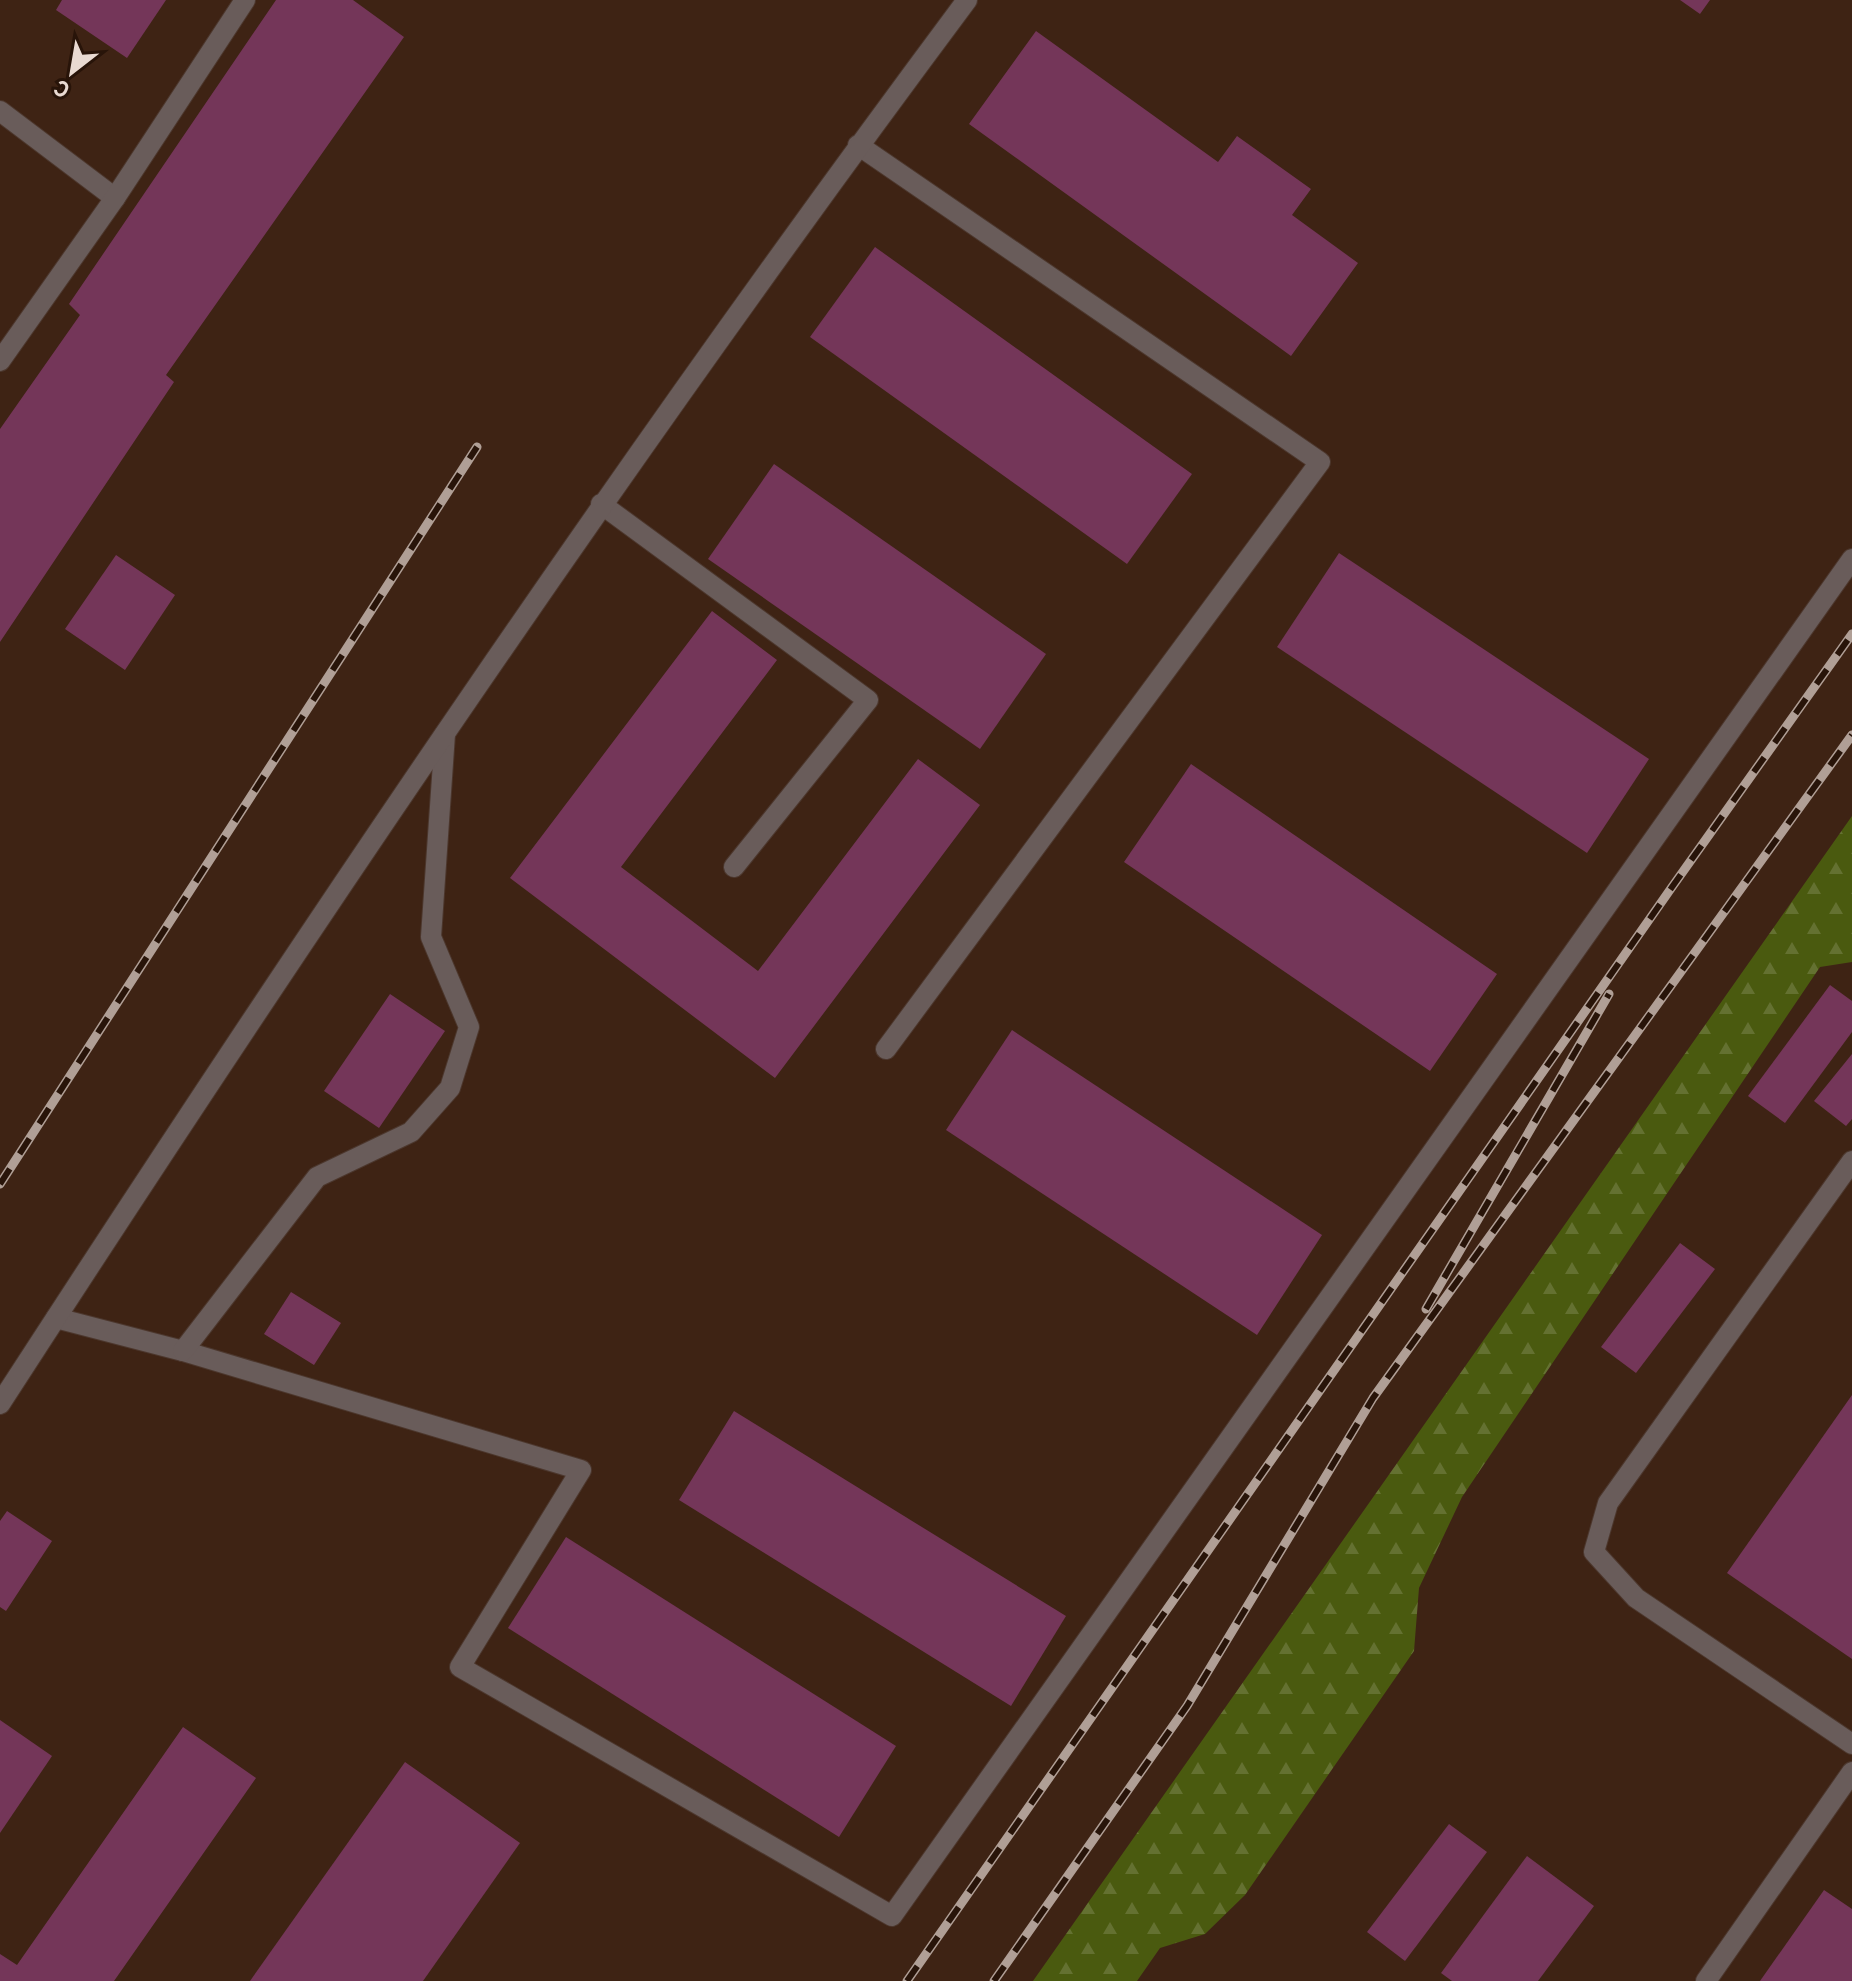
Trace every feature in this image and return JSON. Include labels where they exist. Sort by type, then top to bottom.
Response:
[{"type":"lane","points":[[0,361],[115,198],[245,0]]},
{"type":"lane","points":[[0,1404],[445,731],[601,504],[858,145],[967,0]]},
{"type":"lane","points":[[0,111],[115,198]]},
{"type":"lane","points":[[858,145],[1320,462],[886,1049]]},
{"type":"lane","points":[[601,504],[868,700],[734,867]]},
{"type":"lane","points":[[56,1318],[183,1351],[581,1470],[460,1667],[892,1916],[1852,559]]},
{"type":"lane","points":[[183,1351],[317,1177],[411,1132],[450,1088],[469,1027],[431,937],[445,731]]},
{"type":"lane","points":[[1852,1161],[1608,1503],[1594,1552],[1636,1598],[1852,1744]]},
{"type":"lane","points":[[1706,1981],[1852,1772]]},
{"type":"shaded area","points":[[0,0],[1852,0],[1852,1981],[0,1981]]},
{"type":"green space","points":[[1852,816],[1852,962],[1820,967],[1462,1497],[1419,1588],[1414,1651],[1245,1895],[1205,1934],[1160,1948],[1137,1981],[1033,1981]]},
{"type":"building","points":[[62,0],[166,0],[127,58],[56,10]]},
{"type":"building","points":[[276,0],[353,0],[404,37],[166,375],[174,382],[0,642],[0,429],[80,315],[69,304]]},
{"type":"building","points":[[1680,0],[1710,0],[1700,14]]},
{"type":"building","points":[[1036,31],[1218,162],[1237,136],[1311,189],[1292,215],[1358,263],[1291,356],[969,124]]},
{"type":"building","points":[[875,247],[1192,474],[1127,564],[810,337]]},
{"type":"building","points":[[774,464],[1046,654],[980,749],[708,559]]},
{"type":"building","points":[[1339,553],[1649,759],[1587,853],[1277,647]]},
{"type":"building","points":[[116,555],[175,595],[125,670],[65,629]]},
{"type":"building","points":[[712,611],[777,660],[621,867],[758,971],[918,759],[980,805],[775,1078],[510,878]]},
{"type":"building","points":[[1191,764],[1497,974],[1430,1071],[1124,862]]},
{"type":"building","points":[[1830,985],[1852,1001],[1852,1032],[1785,1123],[1748,1096]]},
{"type":"building","points":[[390,994],[445,1031],[379,1128],[324,1091]]},
{"type":"building","points":[[1012,1030],[1322,1235],[1257,1335],[946,1130]]},
{"type":"building","points":[[1852,1054],[1852,1119],[1846,1126],[1814,1101]]},
{"type":"building","points":[[1680,1243],[1715,1269],[1636,1373],[1601,1347]]},
{"type":"building","points":[[291,1292],[341,1323],[314,1365],[264,1334]]},
{"type":"building","points":[[1852,1395],[1852,1659],[1727,1573]]},
{"type":"building","points":[[734,1411],[1066,1616],[1011,1706],[679,1500]]},
{"type":"building","points":[[7,1511],[52,1541],[6,1611],[0,1607],[0,1521]]},
{"type":"building","points":[[566,1537],[896,1746],[839,1837],[508,1628]]},
{"type":"building","points":[[0,1720],[52,1756],[0,1833]]},
{"type":"building","points":[[183,1727],[256,1778],[114,1981],[0,1981],[0,1954],[17,1965]]},
{"type":"building","points":[[405,1762],[520,1843],[423,1981],[250,1981]]},
{"type":"building","points":[[1449,1824],[1487,1852],[1405,1961],[1367,1932]]},
{"type":"building","points":[[1527,1856],[1594,1906],[1538,1981],[1452,1981],[1441,1973]]},
{"type":"building","points":[[1824,1890],[1852,1909],[1852,1981],[1760,1981]]},
{"type":"railway","points":[[0,1184],[477,447]]},
{"type":"railway","points":[[907,1981],[1852,634]]},
{"type":"railway","points":[[994,1981],[1187,1706],[1373,1398],[1852,735]]},
{"type":"railway","points":[[1426,1309],[1609,994]]}]
